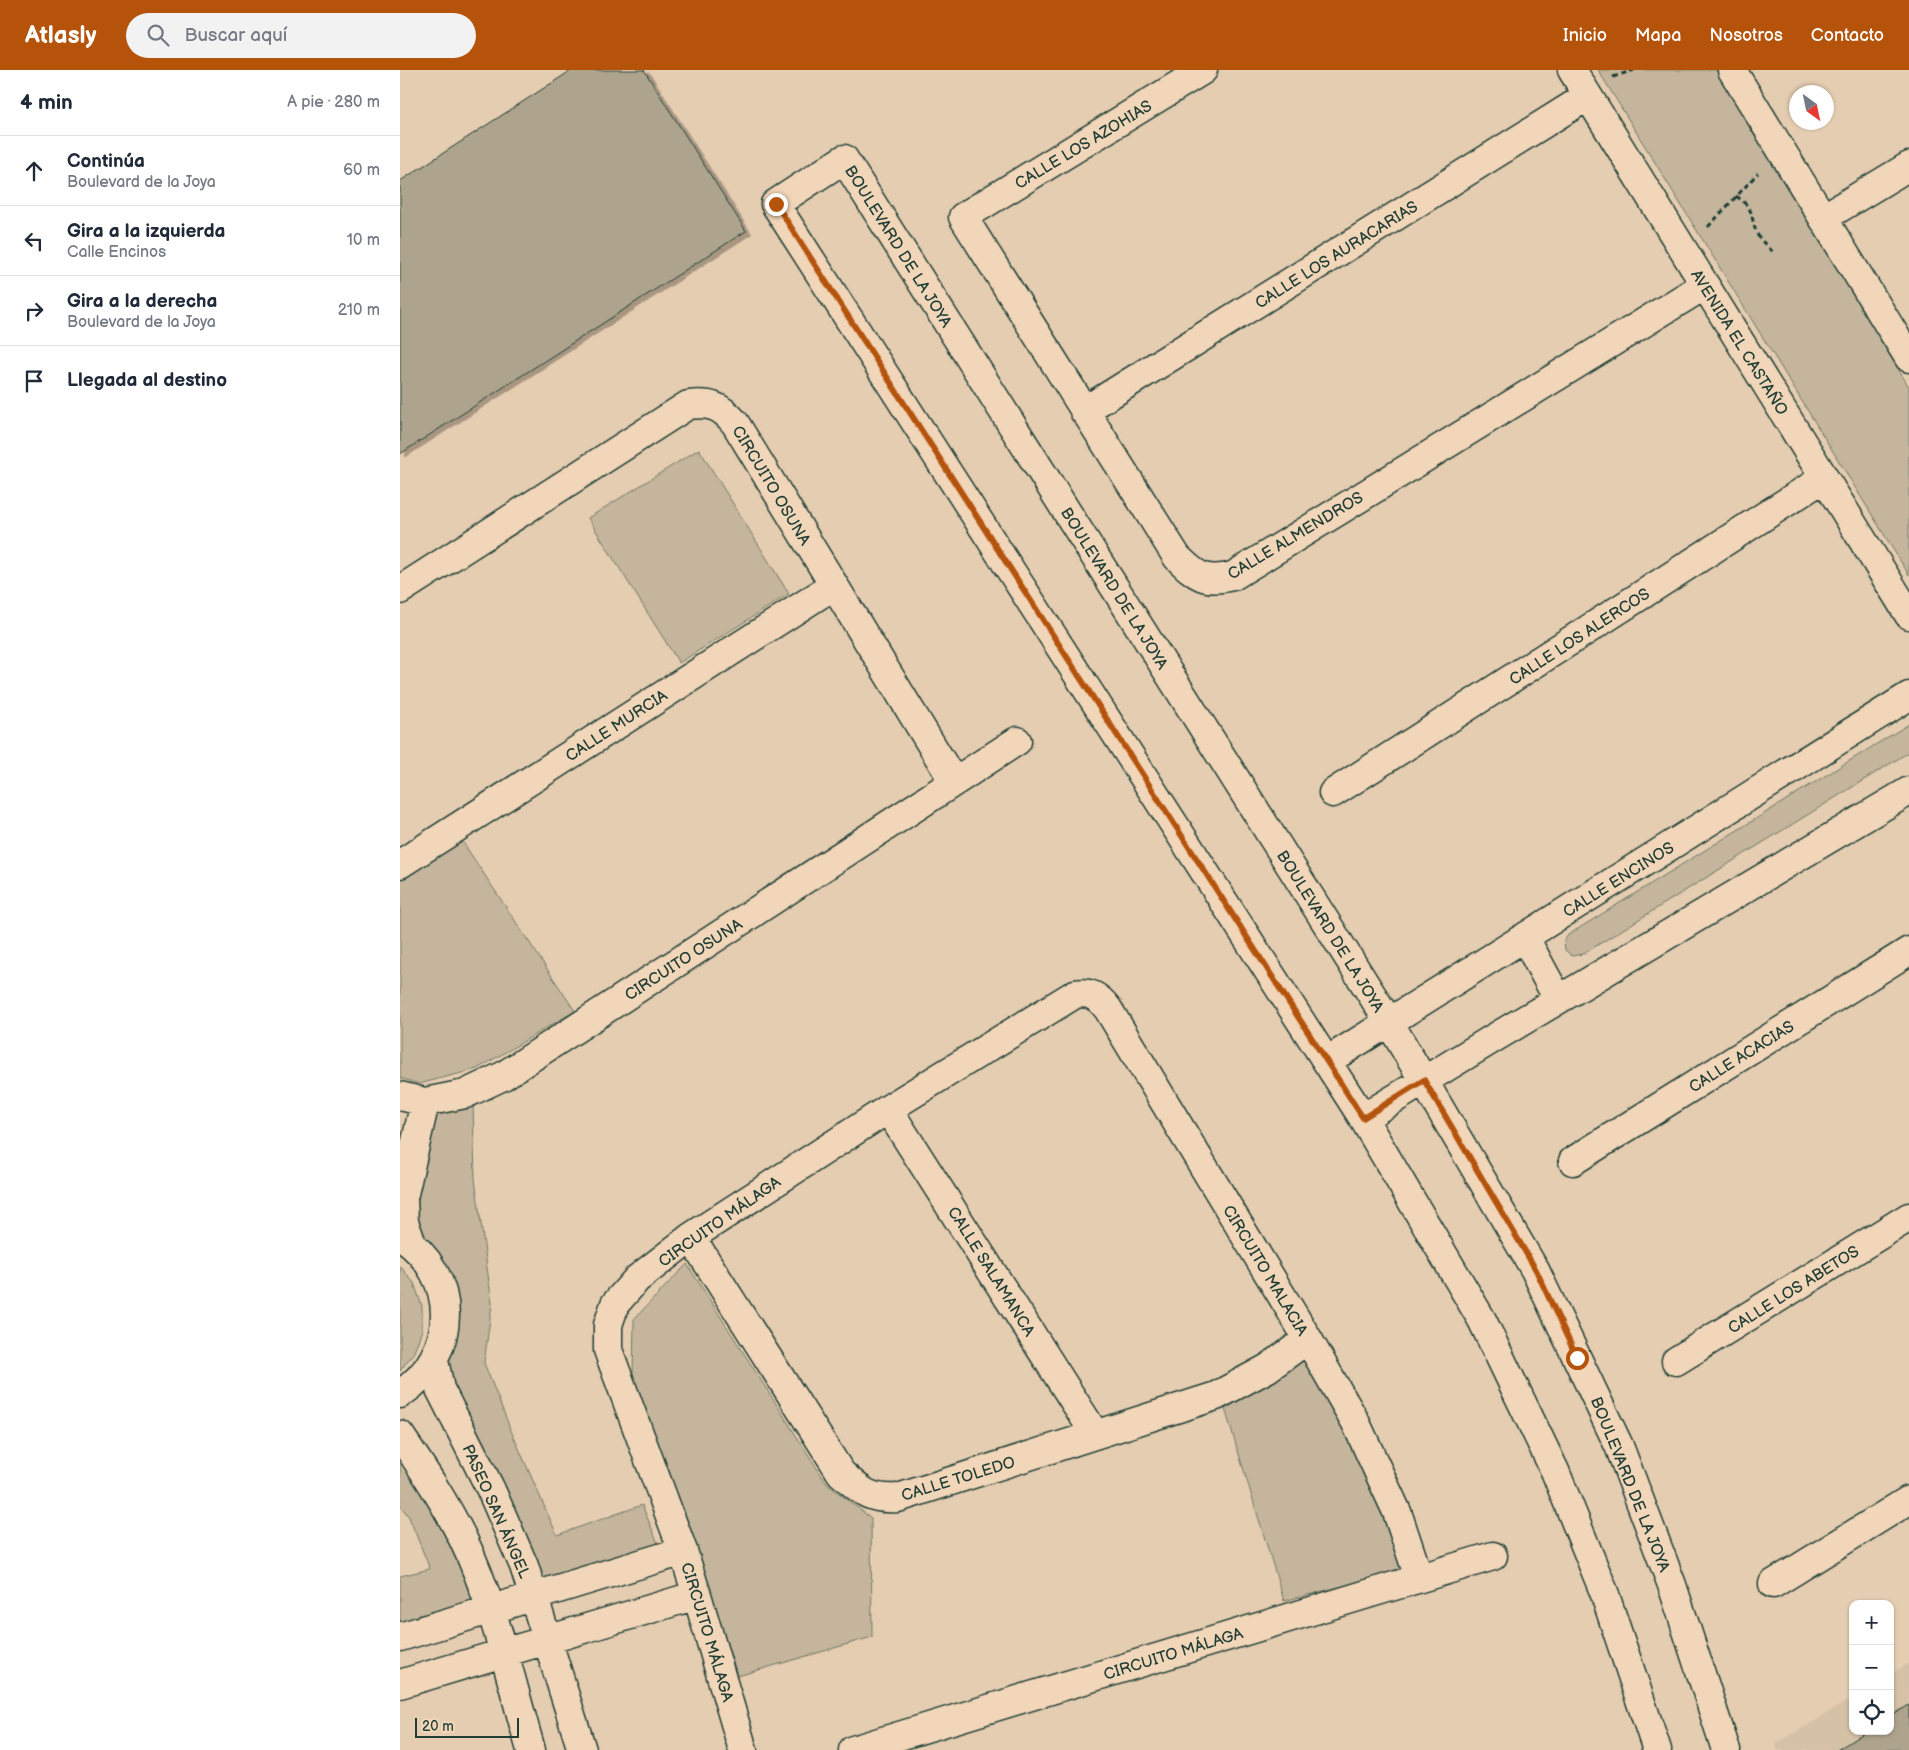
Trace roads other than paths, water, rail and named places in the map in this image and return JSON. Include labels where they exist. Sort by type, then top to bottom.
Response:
[{"type":"street","name":"CALLE LOS AZOHIAS","points":[[963,217],[1204,70]]},
{"type":"street","name":"AVENIDA EL CASTAÑO","points":[[1572,70],[1909,615]]},
{"type":"street","points":[[1732,70],[1909,358]]},
{"type":"street","name":"CALLE LOS AURACARIAS","points":[[1084,411],[1588,96]]},
{"type":"street","name":"BOULEVARD DE LA JOYA","points":[[1327,1061],[776,204],[844,159],[1389,1022],[1536,1270],[1619,1446],[1672,1586],[1726,1750]]},
{"type":"street","points":[[1823,218],[1909,166]]},
{"type":"street","name":"CALLE ALMENDROS","points":[[963,217],[1177,557],[1193,573],[1206,579],[1217,580],[1232,576],[1705,285]]},
{"type":"street","name":"CIRCUITO OSUNA","points":[[400,590],[688,405],[702,403],[726,412],[735,423],[954,782]]},
{"type":"street","name":"CALLE LOS ALERCOS","points":[[1333,793],[1824,478]]},
{"type":"street","name":"CALLE MURCIA","points":[[400,864],[833,586]]},
{"type":"street","name":"CALLE ENCINOS","points":[[1327,1061],[1909,696]]},
{"type":"street","name":"CIRCUITO OSUNA","points":[[412,1099],[465,1094],[503,1076],[1017,741]]},
{"type":"street","points":[[1363,1118],[1558,999],[1909,790]]},
{"type":"street","points":[[1525,938],[1558,999]]},
{"type":"street","name":"CALLE ACACIAS","points":[[1573,1161],[1909,950]]},
{"type":"street","name":"CIRCUITO MALACIA","points":[[1075,994],[1083,992],[1094,995],[1108,1009],[1308,1339],[1355,1421],[1396,1512],[1419,1578]]},
{"type":"street","name":"CIRCUITO MÁLAGA","points":[[743,1750],[697,1595],[608,1350],[608,1325],[615,1304],[637,1279],[691,1237],[888,1109],[1075,994]]},
{"type":"street","points":[[1327,1061],[1363,1118],[1482,1320],[1555,1471],[1604,1592],[1657,1750]]},
{"type":"street","points":[[400,1394],[411,1388],[434,1360],[442,1340],[445,1320],[444,1298],[438,1278],[427,1260],[406,1240],[403,1198],[412,1099]]},
{"type":"street","name":"CALLE SALAMANCA","points":[[888,1109],[1095,1434]]},
{"type":"street","name":"CALLE LOS ABETOS","points":[[1676,1361],[1909,1217]]},
{"type":"street","name":"CALLE TOLEDO","points":[[691,1237],[841,1473],[868,1496],[883,1499],[898,1498],[1216,1396],[1268,1368],[1308,1339]]},
{"type":"street","name":"PASEO SAN ÁNGEL","points":[[434,1360],[440,1389],[511,1533],[534,1596],[582,1750]]},
{"type":"street","points":[[400,1435],[443,1499],[467,1548],[490,1609],[531,1750]]},
{"type":"street","points":[[1773,1584],[1909,1500]]},
{"type":"street","points":[[400,1637],[682,1551]]},
{"type":"street","name":"CIRCUITO MÁLAGA","points":[[853,1750],[1493,1556]]},
{"type":"street","points":[[400,1684],[697,1595]]}]
